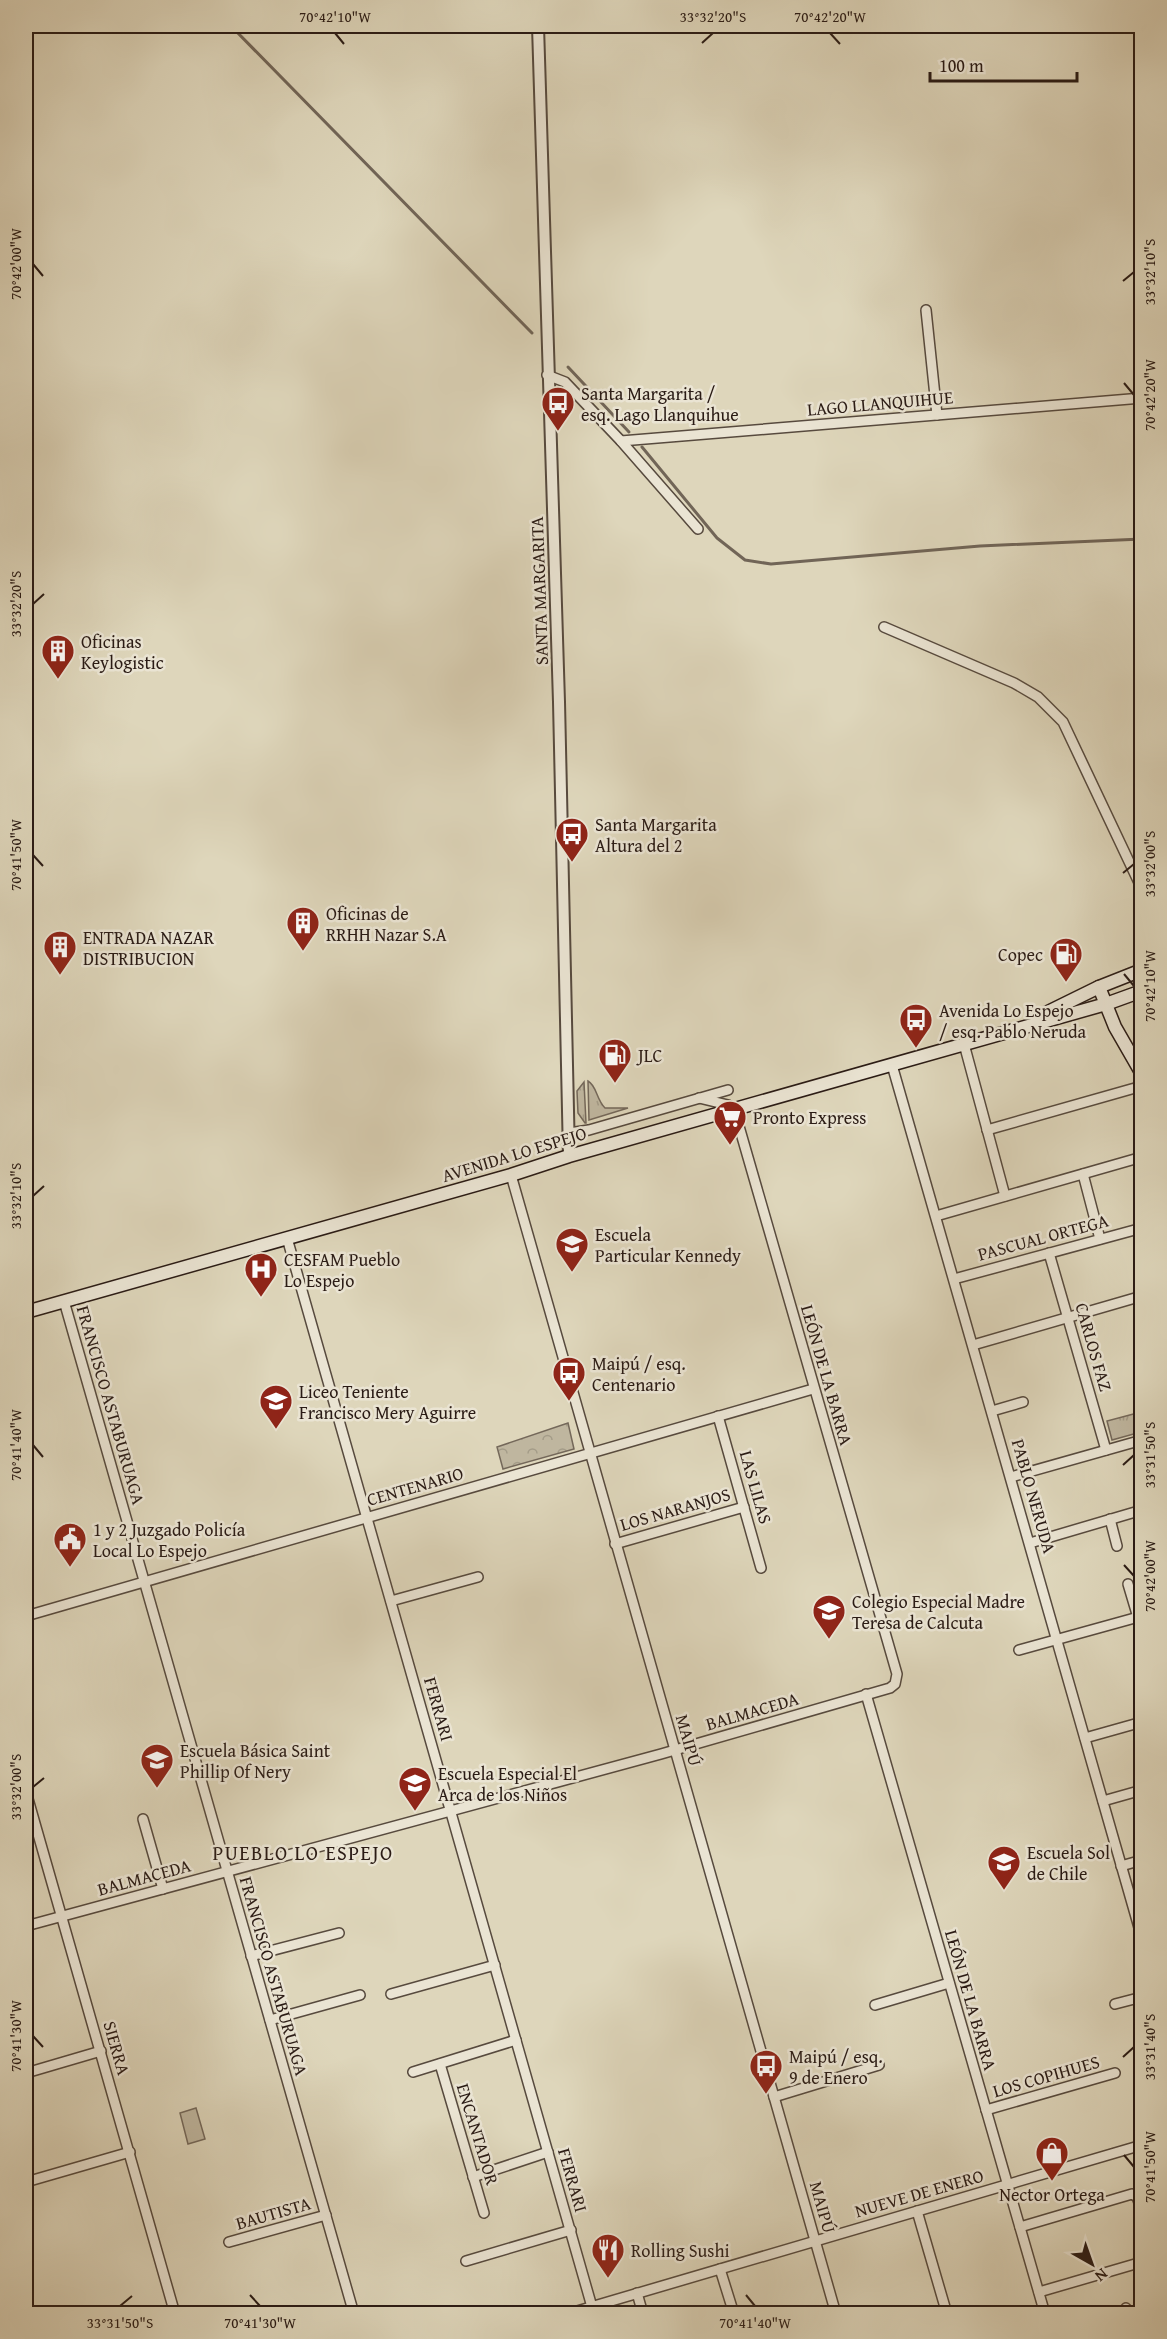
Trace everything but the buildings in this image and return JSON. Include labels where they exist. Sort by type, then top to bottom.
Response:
[{"type":"main road","name":"AVENIDA LO ESPEJO","points":[[1012,1030],[1100,987],[1142,970]]},
{"type":"main road","points":[[1100,987],[1115,1027],[1142,1074]]},
{"type":"main road","name":"AVENIDA LO ESPEJO","points":[[26,1312],[511,1175],[569,1156],[1142,992]]},
{"type":"street","name":"SANTA MARGARITA","points":[[538,26],[547,375],[559,702],[569,1156]]},
{"type":"street","points":[[926,310],[937,415]]},
{"type":"street","points":[[547,375],[565,382],[621,441],[698,529]]},
{"type":"street","name":"LAGO LLANQUIHUE","points":[[621,441],[1142,398]]},
{"type":"street","points":[[884,627],[1014,683],[1038,697],[1063,722],[1142,890]]},
{"type":"street","points":[[964,1044],[1005,1196]]},
{"type":"street","name":"PABLO NERUDA","points":[[892,1065],[1141,1931]]},
{"type":"street","points":[[987,1130],[1135,1088],[1142,1084]]},
{"type":"street","name":"AVENIDA LO ESPEJO","points":[[570,1134],[728,1090]]},
{"type":"street","points":[[699,1098],[728,1105],[734,1109]]},
{"type":"street","name":"LEÓN DE LA BARRA","points":[[734,1109],[897,1674],[895,1684]]},
{"type":"street","points":[[936,1216],[1142,1157]]},
{"type":"street","points":[[1083,1174],[1100,1239]]},
{"type":"street","name":"MAIPÚ","points":[[511,1175],[836,2313]]},
{"type":"street","name":"PASCUAL ORTEGA","points":[[954,1279],[1141,1230]]},
{"type":"street","name":"FERRARI","points":[[287,1238],[593,2310]]},
{"type":"street","name":"CARLOS FAZ","points":[[1049,1253],[1106,1450]]},
{"type":"street","points":[[973,1345],[1142,1296]]},
{"type":"street","name":"FRANCISCO ASTABURUAGA","points":[[64,1301],[354,2313]]},
{"type":"street","name":"CENTENARIO","points":[[26,1616],[813,1389]]},
{"type":"street","points":[[992,1411],[1023,1402]]},
{"type":"street","name":"LAS LILAS","points":[[718,1416],[761,1568]]},
{"type":"street","points":[[1011,1477],[1142,1440]]},
{"type":"street","name":"LOS NARANJOS","points":[[615,1544],[744,1507]]},
{"type":"street","points":[[1030,1543],[1142,1510]]},
{"type":"street","points":[[1110,1519],[1117,1546]]},
{"type":"street","points":[[391,1601],[478,1577]]},
{"type":"street","points":[[1128,1584],[1142,1631]]},
{"type":"street","points":[[1019,1650],[1139,1616]]},
{"type":"street","name":"BALMACEDA","points":[[26,1926],[675,1750],[890,1688],[895,1684]]},
{"type":"street","name":"LEÓN DE LA BARRA","points":[[866,1694],[1046,2313]]},
{"type":"street","points":[[1085,1738],[1142,1722]]},
{"type":"street","points":[[1103,1801],[1142,1790]]},
{"type":"street","name":"SIERRA","points":[[26,1792],[176,2313]]},
{"type":"street","points":[[143,1819],[162,1889]]},
{"type":"street","points":[[1121,1866],[1142,1860]]},
{"type":"street","points":[[251,1956],[339,1933]]},
{"type":"street","points":[[391,1994],[495,1965]]},
{"type":"street","points":[[875,2005],[949,1983]]},
{"type":"street","points":[[270,2020],[360,1995]]},
{"type":"street","points":[[1115,2004],[1142,1996]]},
{"type":"street","points":[[413,2072],[516,2040]]},
{"type":"street","points":[[26,2073],[101,2052]]},
{"type":"street","name":"ENCANTADOR","points":[[440,2064],[484,2213]]},
{"type":"street","points":[[774,2097],[879,2065]]},
{"type":"street","name":"LOS COPIHUES","points":[[986,2110],[1115,2073]]},
{"type":"street","name":"NUEVE DE ENERO","points":[[567,2313],[593,2310],[637,2293],[1142,2145]]},
{"type":"street","points":[[26,2182],[130,2152]]},
{"type":"street","points":[[473,2177],[548,2152]]},
{"type":"street","points":[[1020,2227],[1132,2194],[1137,2197],[1142,2211]]},
{"type":"street","points":[[917,2211],[947,2313]]},
{"type":"street","name":"BAUTISTA","points":[[229,2242],[326,2215]]},
{"type":"street","name":"FERRARI","points":[[466,2261],[571,2230]]},
{"type":"street","points":[[1039,2292],[1142,2262]]},
{"type":"street","points":[[720,2269],[734,2313]]},
{"type":"street","points":[[637,2293],[643,2313]]},
{"type":"green space","points":[[588,1081],[605,1108],[628,1108],[589,1120]]},
{"type":"green space","points":[[584,1082],[586,1123],[578,1113],[577,1091]]},
{"type":"green space","points":[[1141,1412],[1141,1432],[1112,1440],[1107,1421]]},
{"type":"green space","points":[[568,1423],[574,1449],[503,1469],[497,1447]]},
{"type":"green space","points":[[196,2108],[205,2139],[188,2144],[180,2113]]},
{"type":"waterway","points":[[231,26],[532,333]]},
{"type":"waterway","points":[[568,367],[629,432]]},
{"type":"waterway","points":[[642,447],[717,538],[745,560],[771,564],[980,546],[1142,539]]},
{"type":"place","name":"Santa Margarita / esq. Lago Llanquihue","points":[[558,432]]},
{"type":"place","name":"Oficinas Keylogistic","points":[[58,680]]},
{"type":"place","name":"Santa Margarita Altura del 2","points":[[572,863]]},
{"type":"place","name":"Oficinas de RRHH Nazar S.A","points":[[303,952]]},
{"type":"place","name":"ENTRADA NAZAR DISTRIBUCION","points":[[60,976]]},
{"type":"place","name":"Copec","points":[[1066,983]]},
{"type":"place","name":"Avenida Lo Espejo / esq. Pablo Neruda","points":[[916,1049]]},
{"type":"place","name":"JLC","points":[[615,1084]]},
{"type":"place","name":"Pronto Express","points":[[730,1146]]},
{"type":"place","name":"Escuela Particular Kennedy","points":[[572,1273]]},
{"type":"place","name":"CESFAM Pueblo Lo Espejo","points":[[261,1298]]},
{"type":"place","name":"Maipú / esq. Centenario","points":[[569,1402]]},
{"type":"place","name":"Liceo Teniente Francisco Mery Aguirre","points":[[276,1430]]},
{"type":"place","name":"1 y 2 Juzgado Policía Local Lo Espejo","points":[[70,1568]]},
{"type":"place","name":"Colegio Especial Madre Teresa de Calcuta","points":[[829,1640]]},
{"type":"place","name":"Escuela Básica Saint Phillip Of Nery","points":[[157,1789]]},
{"type":"place","name":"Escuela Especial El Arca de los Niños","points":[[415,1812]]},
{"type":"place","name":"Escuela Sol de Chile","points":[[1004,1891]]},
{"type":"place","name":"Maipú / esq. 9 de Enero","points":[[766,2095]]},
{"type":"place","name":"Nector Ortega","points":[[1052,2182]]},
{"type":"place","name":"Rolling Sushi","points":[[608,2279]]},
{"type":"district","name":"PUEBLO LO ESPEJO","points":[[303,1852]]}]
